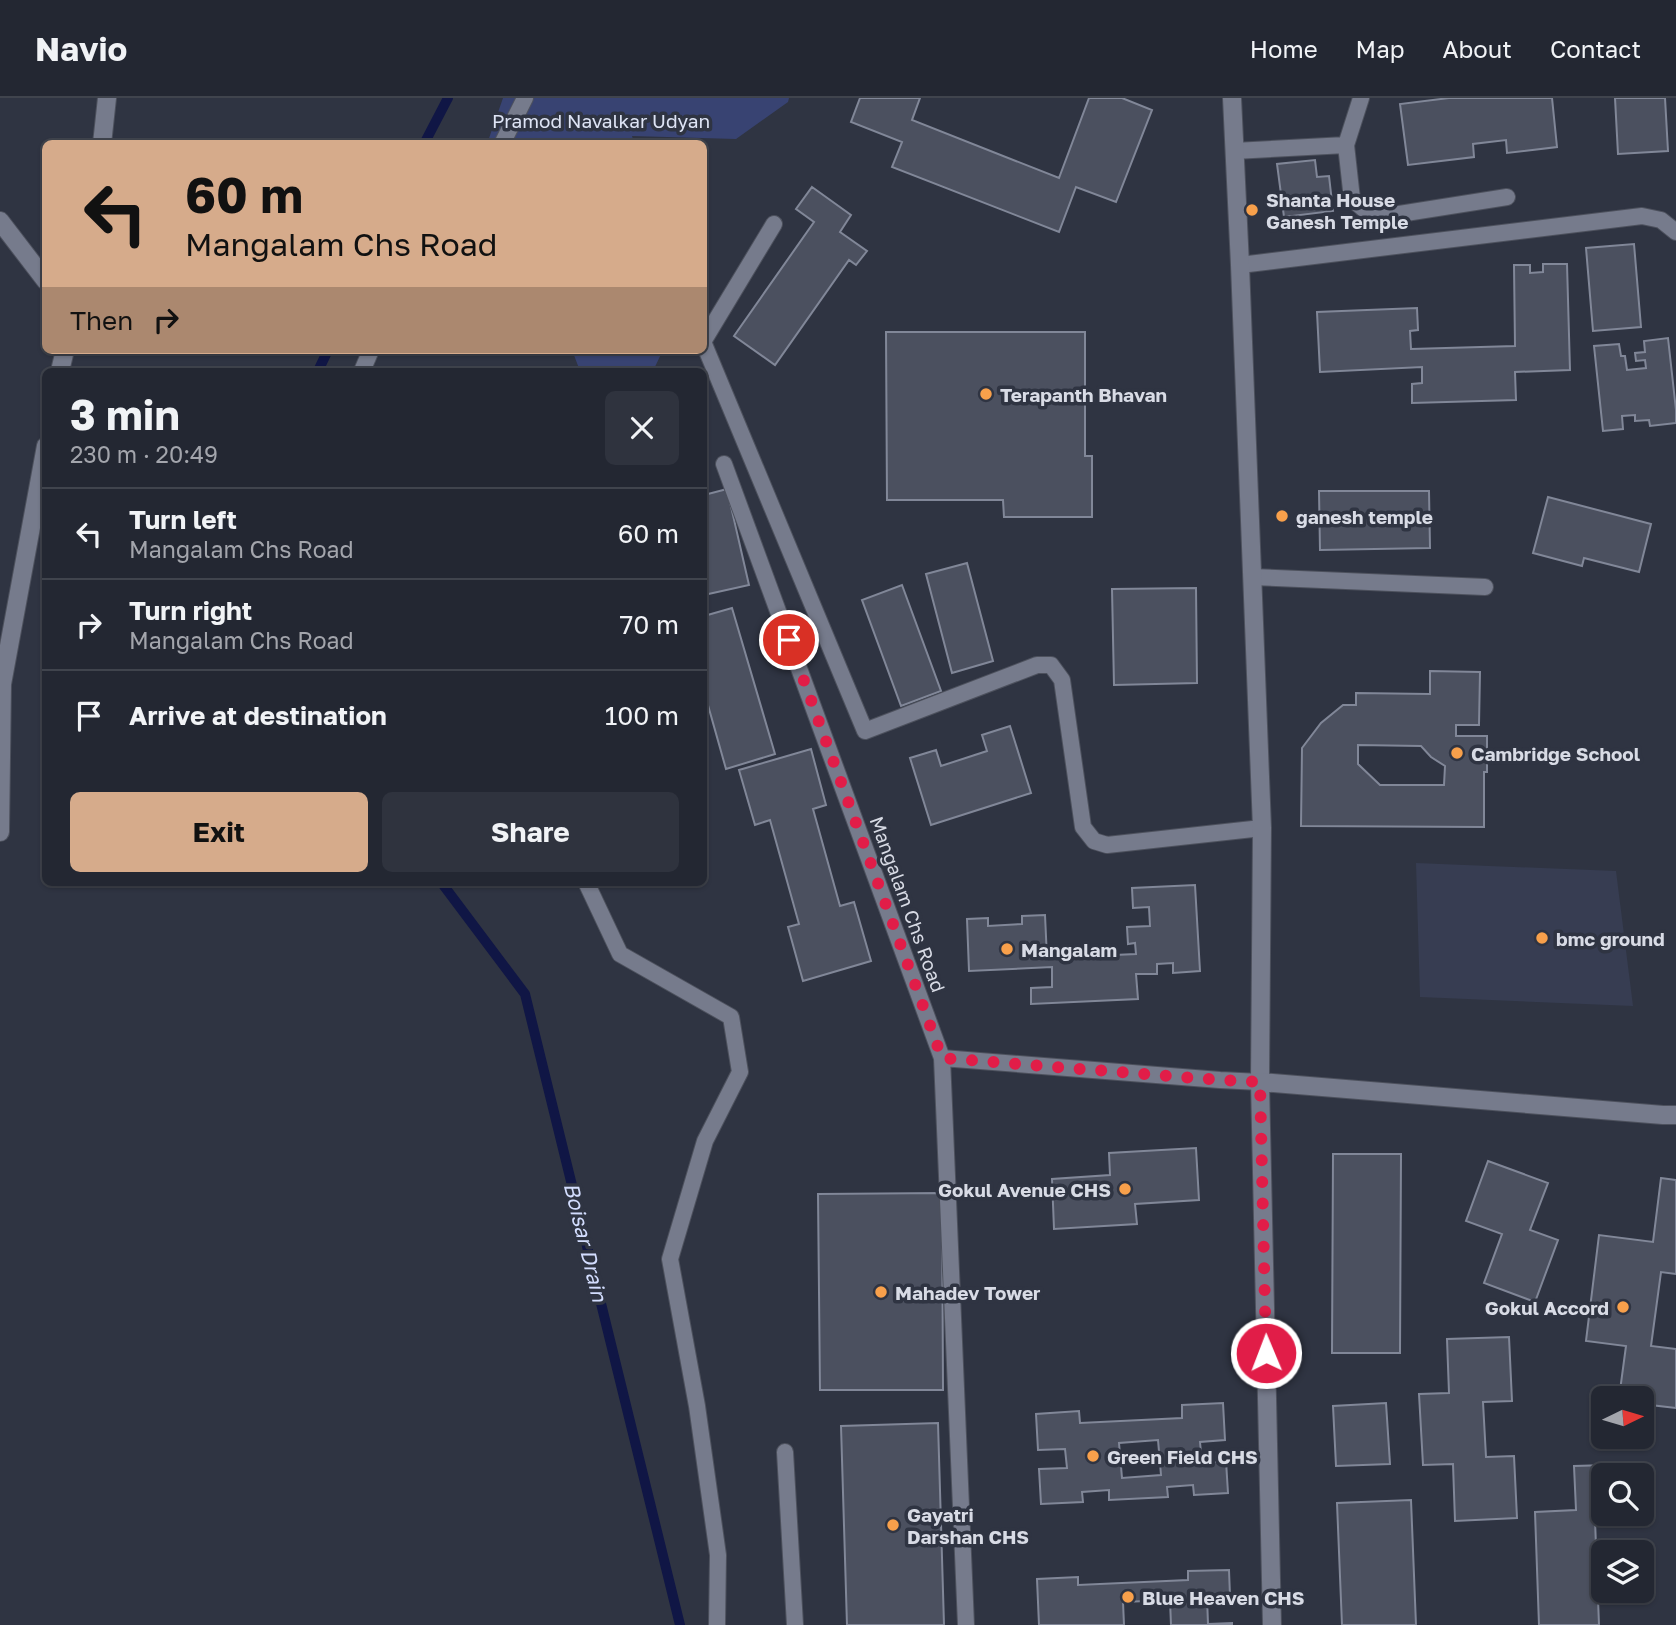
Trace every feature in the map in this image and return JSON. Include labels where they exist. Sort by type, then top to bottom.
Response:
[{"type":"street","points":[[102,140],[107,98]]},
{"type":"street","points":[[1231,98],[1262,828],[1260,1082],[1272,1625]]},
{"type":"street","points":[[0,220],[42,276]]},
{"type":"street","points":[[0,832],[1,683],[42,467]]},
{"type":"street","points":[[1260,1082],[1676,1115]]},
{"type":"lane","points":[[504,140],[525,98]]},
{"type":"lane","points":[[1361,98],[1346,145],[1352,199],[1374,218],[1507,197]]},
{"type":"lane","points":[[1234,151],[1346,145]]},
{"type":"lane","points":[[1240,265],[1642,216],[1661,220],[1676,232]]},
{"type":"lane","points":[[707,337],[774,224]]},
{"type":"lane","points":[[707,349],[865,732],[1037,665],[1051,665],[1062,680],[1083,827],[1094,841],[1107,845],[1262,828]]},
{"type":"lane","name":"Mangalam Chs Road","points":[[724,464],[942,1058],[966,1625]]},
{"type":"lane","points":[[1252,577],[1485,587]]},
{"type":"lane","points":[[588,886],[620,954],[732,1017],[740,1072],[705,1141],[670,1259],[697,1406],[718,1555],[718,1625]]},
{"type":"lane","points":[[942,1058],[1260,1082]]},
{"type":"lane","points":[[785,1452],[795,1625]]},
{"type":"shaded area","points":[[1416,863],[1616,871],[1633,1006],[1420,997]]},
{"type":"green space","name":"Pramod Navalkar Udyan","points":[[503,98],[789,98],[788,102],[736,139],[632,136],[633,140],[488,140]]},
{"type":"green space","points":[[574,354],[661,354],[654,368],[579,368]]},
{"type":"building","points":[[860,98],[920,98],[912,120],[1059,178],[1089,98],[1122,98],[1152,110],[1116,202],[1076,187],[1059,232],[892,167],[902,142],[851,122]]},
{"type":"building","points":[[1449,98],[1552,98],[1557,147],[1507,153],[1506,140],[1473,144],[1474,157],[1408,165],[1400,104]]},
{"type":"building","points":[[1615,98],[1665,98],[1668,151],[1618,154]]},
{"type":"building","points":[[1315,160],[1317,177],[1329,176],[1333,211],[1284,217],[1277,164]]},
{"type":"building","points":[[812,187],[851,215],[840,232],[867,251],[856,265],[849,260],[775,365],[734,336],[814,222],[796,209]]},
{"type":"building","points":[[1634,244],[1641,327],[1593,331],[1586,248]]},
{"type":"building","points":[[1543,264],[1567,264],[1570,370],[1515,372],[1516,400],[1412,403],[1412,384],[1422,383],[1422,367],[1320,372],[1317,312],[1417,308],[1418,330],[1410,331],[1411,349],[1515,346],[1514,265],[1530,265],[1530,273],[1543,272]]},
{"type":"building","name":"Terapanth Bhavan","points":[[886,332],[1085,332],[1085,456],[1092,456],[1092,517],[1004,517],[1003,500],[887,500]]},
{"type":"building","points":[[1668,338],[1676,423],[1650,426],[1649,420],[1635,421],[1635,415],[1622,416],[1623,429],[1603,431],[1594,346],[1619,344],[1621,356],[1625,356],[1627,370],[1646,368],[1645,360],[1636,361],[1635,353],[1645,352],[1644,341]]},
{"type":"building","points":[[727,489],[749,585],[707,594],[707,494]]},
{"type":"building","points":[[1319,491],[1429,491],[1430,548],[1320,550]]},
{"type":"building","points":[[1548,497],[1651,524],[1639,572],[1584,558],[1582,566],[1533,553]]},
{"type":"building","points":[[967,563],[993,661],[952,673],[926,574]]},
{"type":"building","points":[[902,585],[941,691],[901,706],[862,600]]},
{"type":"building","points":[[1196,588],[1197,683],[1114,685],[1112,589]]},
{"type":"building","points":[[732,608],[775,754],[726,769],[707,702],[707,615]]},
{"type":"building","name":"Cambridge School","points":[[1430,671],[1480,672],[1479,725],[1456,725],[1456,736],[1487,736],[1484,827],[1301,826],[1302,748],[1321,723],[1343,705],[1356,705],[1356,693],[1430,694]],"holes":[[[1358,745],[1421,746],[1445,766],[1444,785],[1380,785],[1358,764]]]},
{"type":"building","points":[[1010,726],[1031,793],[931,825],[910,758],[936,750],[941,766],[987,751],[982,735]]},
{"type":"building","points":[[811,749],[826,805],[813,809],[840,906],[854,902],[871,961],[803,981],[788,927],[799,924],[770,820],[755,825],[739,770]]},
{"type":"building","name":"Mangalam","points":[[1195,885],[1200,971],[1173,973],[1173,963],[1157,964],[1157,974],[1136,974],[1138,999],[1031,1004],[1031,988],[1052,987],[1052,967],[969,971],[967,919],[988,918],[988,926],[1022,924],[1022,916],[1045,915],[1047,958],[1136,954],[1135,943],[1128,944],[1127,927],[1150,926],[1149,907],[1133,908],[1132,888]]},
{"type":"building","name":"Gokul Avenue CHS","points":[[1196,1148],[1199,1200],[1135,1204],[1137,1224],[1054,1229],[1052,1179],[1110,1175],[1109,1153]]},
{"type":"building","points":[[1333,1154],[1401,1154],[1400,1353],[1332,1353]]},
{"type":"building","points":[[1488,1161],[1548,1183],[1530,1230],[1558,1240],[1535,1302],[1484,1283],[1502,1234],[1466,1221]]},
{"type":"building","name":"Gokul Accord","points":[[1661,1178],[1676,1180],[1676,1274],[1661,1272],[1651,1346],[1676,1349],[1676,1408],[1654,1405],[1654,1386],[1621,1386],[1626,1346],[1586,1341],[1599,1235],[1653,1242]]},
{"type":"building","name":"Mahadev Tower","points":[[942,1193],[943,1390],[820,1390],[818,1194]]},
{"type":"building","points":[[1509,1337],[1512,1401],[1483,1402],[1486,1457],[1514,1456],[1517,1518],[1455,1521],[1453,1464],[1423,1465],[1419,1394],[1449,1393],[1447,1339]]},
{"type":"building","name":"Green Field CHS","points":[[1223,1403],[1225,1440],[1200,1442],[1202,1463],[1226,1461],[1228,1493],[1194,1495],[1193,1485],[1167,1487],[1168,1497],[1109,1500],[1109,1490],[1082,1492],[1083,1502],[1041,1504],[1039,1469],[1067,1468],[1065,1449],[1038,1450],[1036,1414],[1079,1411],[1080,1423],[1182,1418],[1182,1405]],"holes":[[[1158,1440],[1161,1475],[1122,1478],[1119,1443]]]},
{"type":"building","points":[[1386,1403],[1390,1464],[1336,1466],[1333,1406]]},
{"type":"building","name":"Gayatri Darshan CHS","points":[[938,1423],[944,1625],[847,1625],[841,1426]]},
{"type":"building","points":[[1574,1466],[1591,1466],[1591,1526],[1595,1526],[1596,1540],[1591,1540],[1591,1603],[1598,1603],[1599,1625],[1539,1625],[1535,1512],[1576,1510]]},
{"type":"building","points":[[1411,1500],[1416,1625],[1342,1625],[1337,1503]]},
{"type":"building","name":"Blue Heaven CHS","points":[[1229,1570],[1230,1596],[1207,1597],[1208,1624],[1232,1625],[1171,1625],[1170,1600],[1123,1602],[1124,1625],[1039,1625],[1037,1579],[1078,1577],[1078,1585],[1188,1580],[1188,1571]]},
{"type":"waterway","name":"Boisar Drain","points":[[426,140],[448,98]]},
{"type":"waterway","name":"Boisar Drain","points":[[319,368],[326,354]]},
{"type":"waterway","name":"Boisar Drain","points":[[444,886],[525,994],[680,1625]]},
{"type":"place","name":"Shanta House Ganesh Temple","points":[[1252,210]]},
{"type":"place","name":"Terapanth Bhavan","points":[[986,394]]},
{"type":"place","name":"ganesh temple","points":[[1282,516]]},
{"type":"place","name":"Cambridge School","points":[[1457,753]]},
{"type":"place","name":"bmc ground","points":[[1542,938]]},
{"type":"place","name":"Mangalam","points":[[1007,949]]},
{"type":"place","name":"Gokul Avenue CHS","points":[[1125,1189]]},
{"type":"place","name":"Mahadev Tower","points":[[881,1292]]},
{"type":"place","name":"Gokul Accord","points":[[1623,1307]]},
{"type":"place","name":"Green Field CHS","points":[[1093,1456]]},
{"type":"place","name":"Gayatri Darshan CHS","points":[[893,1525]]},
{"type":"place","name":"Blue Heaven CHS","points":[[1128,1597]]},
{"type":"route","points":[[789,640],[942,1058],[1260,1082],[1266,1353]]}]
